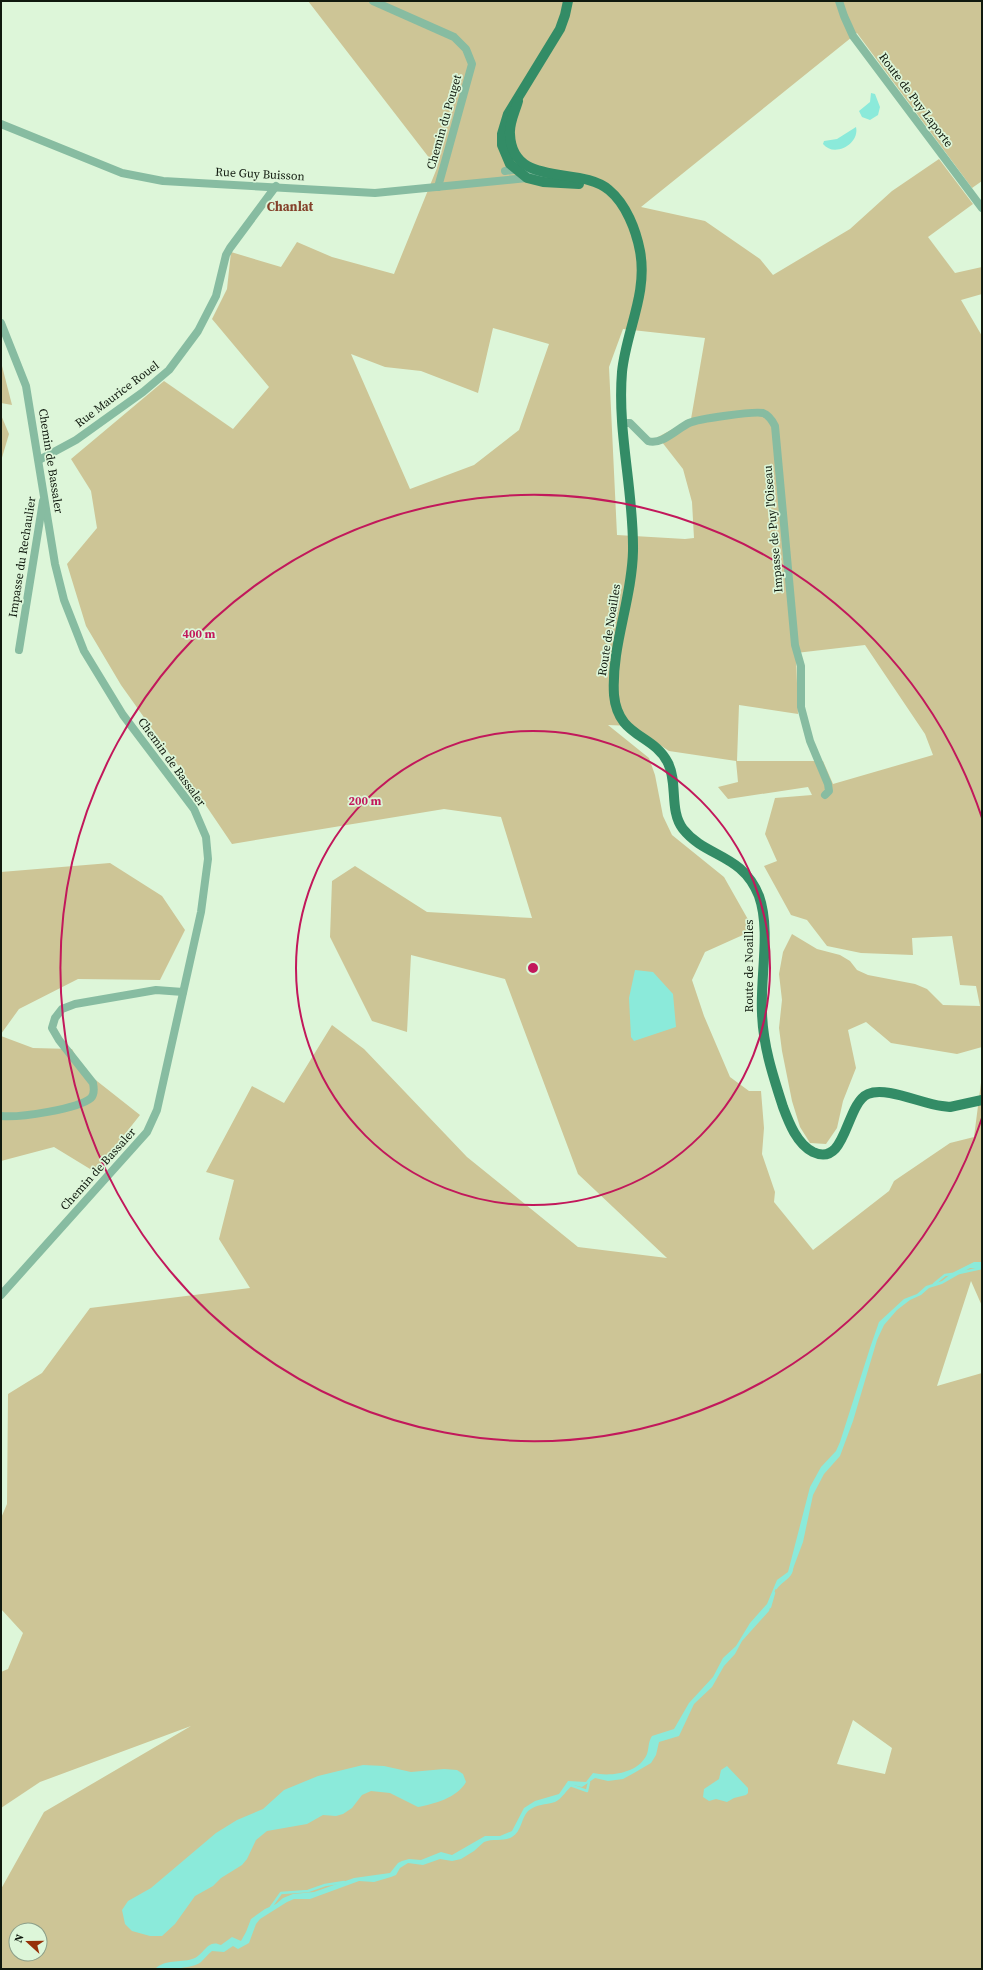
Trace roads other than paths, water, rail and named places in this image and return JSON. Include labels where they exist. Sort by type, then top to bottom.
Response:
[{"type":"main road","points":[[568,1],[560,29],[518,101],[513,106],[503,126],[502,134],[506,156],[516,172],[527,178],[543,182],[592,186],[618,199]]},
{"type":"main road","points":[[518,101],[510,134],[514,151],[519,159]]},
{"type":"main road","name":"Route de Noailles","points":[[519,159],[528,168],[536,171],[601,184],[610,190],[618,199],[635,233],[642,269],[640,298],[623,367],[623,423],[632,516],[633,554],[631,576],[616,658],[614,682],[615,700],[617,709],[625,724],[633,732],[662,753],[668,763],[672,775],[676,814],[682,828],[690,836],[740,868],[750,880],[759,897],[763,930],[761,1010],[763,1033],[770,1068],[790,1124],[808,1148],[815,1153],[824,1154],[834,1150],[839,1145],[856,1105],[863,1097],[871,1093],[888,1093],[942,1106],[982,1100]]},
{"type":"street","name":"Chemin du Pouget","points":[[373,1],[454,37],[466,49],[472,64],[438,187]]},
{"type":"street","name":"Route de Puy Laporte","points":[[839,1],[853,36],[982,208]]},
{"type":"street","name":"Rue Guy Buisson","points":[[1,124],[122,173],[163,181],[276,186],[375,193],[493,180],[516,172]]},
{"type":"street","points":[[493,180],[505,171],[507,164],[506,156]]},
{"type":"street","points":[[516,172],[519,159]]},
{"type":"street","points":[[505,171],[542,177],[575,178]]},
{"type":"street","name":"Rue Maurice Rouel","points":[[39,460],[76,440],[143,392],[169,370],[198,331],[216,296],[226,255],[230,248],[276,186]]},
{"type":"street","name":"Chemin de Bassaler","points":[[1,323],[26,386],[55,564],[62,593],[84,651],[123,715],[194,809],[206,837],[208,859],[201,912],[157,1110],[147,1132],[1,1295]]},
{"type":"street","name":"Impasse de Puy l'Oiseau","points":[[623,423],[630,423],[648,441],[651,442],[662,439],[690,422],[753,412],[763,413],[770,418],[775,426],[795,645],[801,666],[802,707],[810,741],[828,784],[829,791],[825,795]]},
{"type":"street","name":"Impasse du Rechaulier","points":[[19,650],[44,492]]},
{"type":"street","points":[[1,1116],[28,1116],[69,1107],[91,1098],[94,1092],[93,1083],[59,1040],[52,1028],[55,1018],[62,1009],[75,1004],[156,990],[183,992]]},
{"type":"water","points":[[871,93],[875,94],[880,107],[878,115],[870,120],[862,117],[859,111],[870,102]]},
{"type":"water","points":[[856,127],[854,139],[845,147],[833,150],[823,144],[824,141],[837,139]]},
{"type":"water","points":[[635,970],[653,972],[673,994],[676,1027],[634,1041],[631,1037],[629,998]]},
{"type":"water","points":[[974,1262],[982,1262],[982,1269],[970,1268],[942,1284],[929,1288],[921,1295],[910,1300],[897,1310],[884,1325],[877,1340],[853,1421],[840,1456],[824,1474],[813,1495],[803,1542],[791,1574],[776,1587],[769,1611],[742,1641],[735,1654],[724,1666],[712,1687],[694,1704],[679,1736],[659,1742],[656,1755],[651,1763],[623,1779],[608,1781],[595,1778],[582,1787],[573,1785],[558,1801],[538,1806],[528,1811],[520,1828],[512,1837],[484,1842],[474,1851],[461,1859],[452,1861],[440,1859],[423,1865],[408,1863],[400,1868],[396,1875],[391,1877],[374,1882],[359,1881],[310,1899],[294,1899],[260,1919],[256,1924],[249,1943],[238,1949],[233,1946],[224,1952],[212,1951],[201,1962],[192,1966],[155,1969],[168,1962],[192,1959],[200,1955],[212,1944],[216,1943],[221,1945],[232,1937],[241,1941],[251,1919],[283,1898],[293,1894],[314,1892],[354,1878],[390,1873],[398,1863],[409,1859],[421,1860],[441,1852],[452,1855],[485,1836],[500,1836],[512,1831],[524,1808],[535,1801],[559,1794],[568,1781],[586,1782],[593,1773],[616,1774],[638,1766],[647,1754],[652,1736],[674,1729],[689,1703],[713,1677],[723,1658],[736,1646],[750,1623],[767,1604],[777,1580],[788,1572],[810,1487],[821,1467],[836,1451],[840,1442],[879,1322],[904,1299],[917,1294],[926,1286],[942,1281],[952,1273]]},
{"type":"water","points":[[363,1765],[384,1766],[411,1772],[444,1769],[457,1770],[463,1774],[466,1782],[462,1788],[451,1796],[438,1802],[418,1807],[390,1793],[371,1791],[362,1795],[352,1808],[343,1814],[336,1816],[323,1815],[307,1824],[267,1831],[256,1840],[247,1859],[242,1865],[221,1878],[213,1886],[195,1896],[175,1924],[162,1936],[150,1936],[132,1931],[125,1924],[122,1910],[128,1901],[151,1888],[216,1833],[237,1820],[263,1809],[284,1790],[318,1776]]},
{"type":"water","points":[[727,1766],[748,1788],[748,1793],[727,1802],[716,1799],[709,1801],[703,1797],[704,1789],[719,1779],[721,1770]]},
{"type":"waterway","points":[[959,1273],[982,1268]]},
{"type":"waterway","points":[[934,1284],[945,1275],[952,1274]]},
{"type":"waterway","points":[[776,1588],[789,1576],[792,1565]]},
{"type":"waterway","points":[[770,1607],[774,1593]]},
{"type":"waterway","points":[[570,1785],[587,1791],[589,1782]]},
{"type":"waterway","points":[[271,1907],[281,1893],[308,1891],[325,1885],[344,1882]]},
{"type":"district","name":"Chanlat","points":[[290,206]]}]
